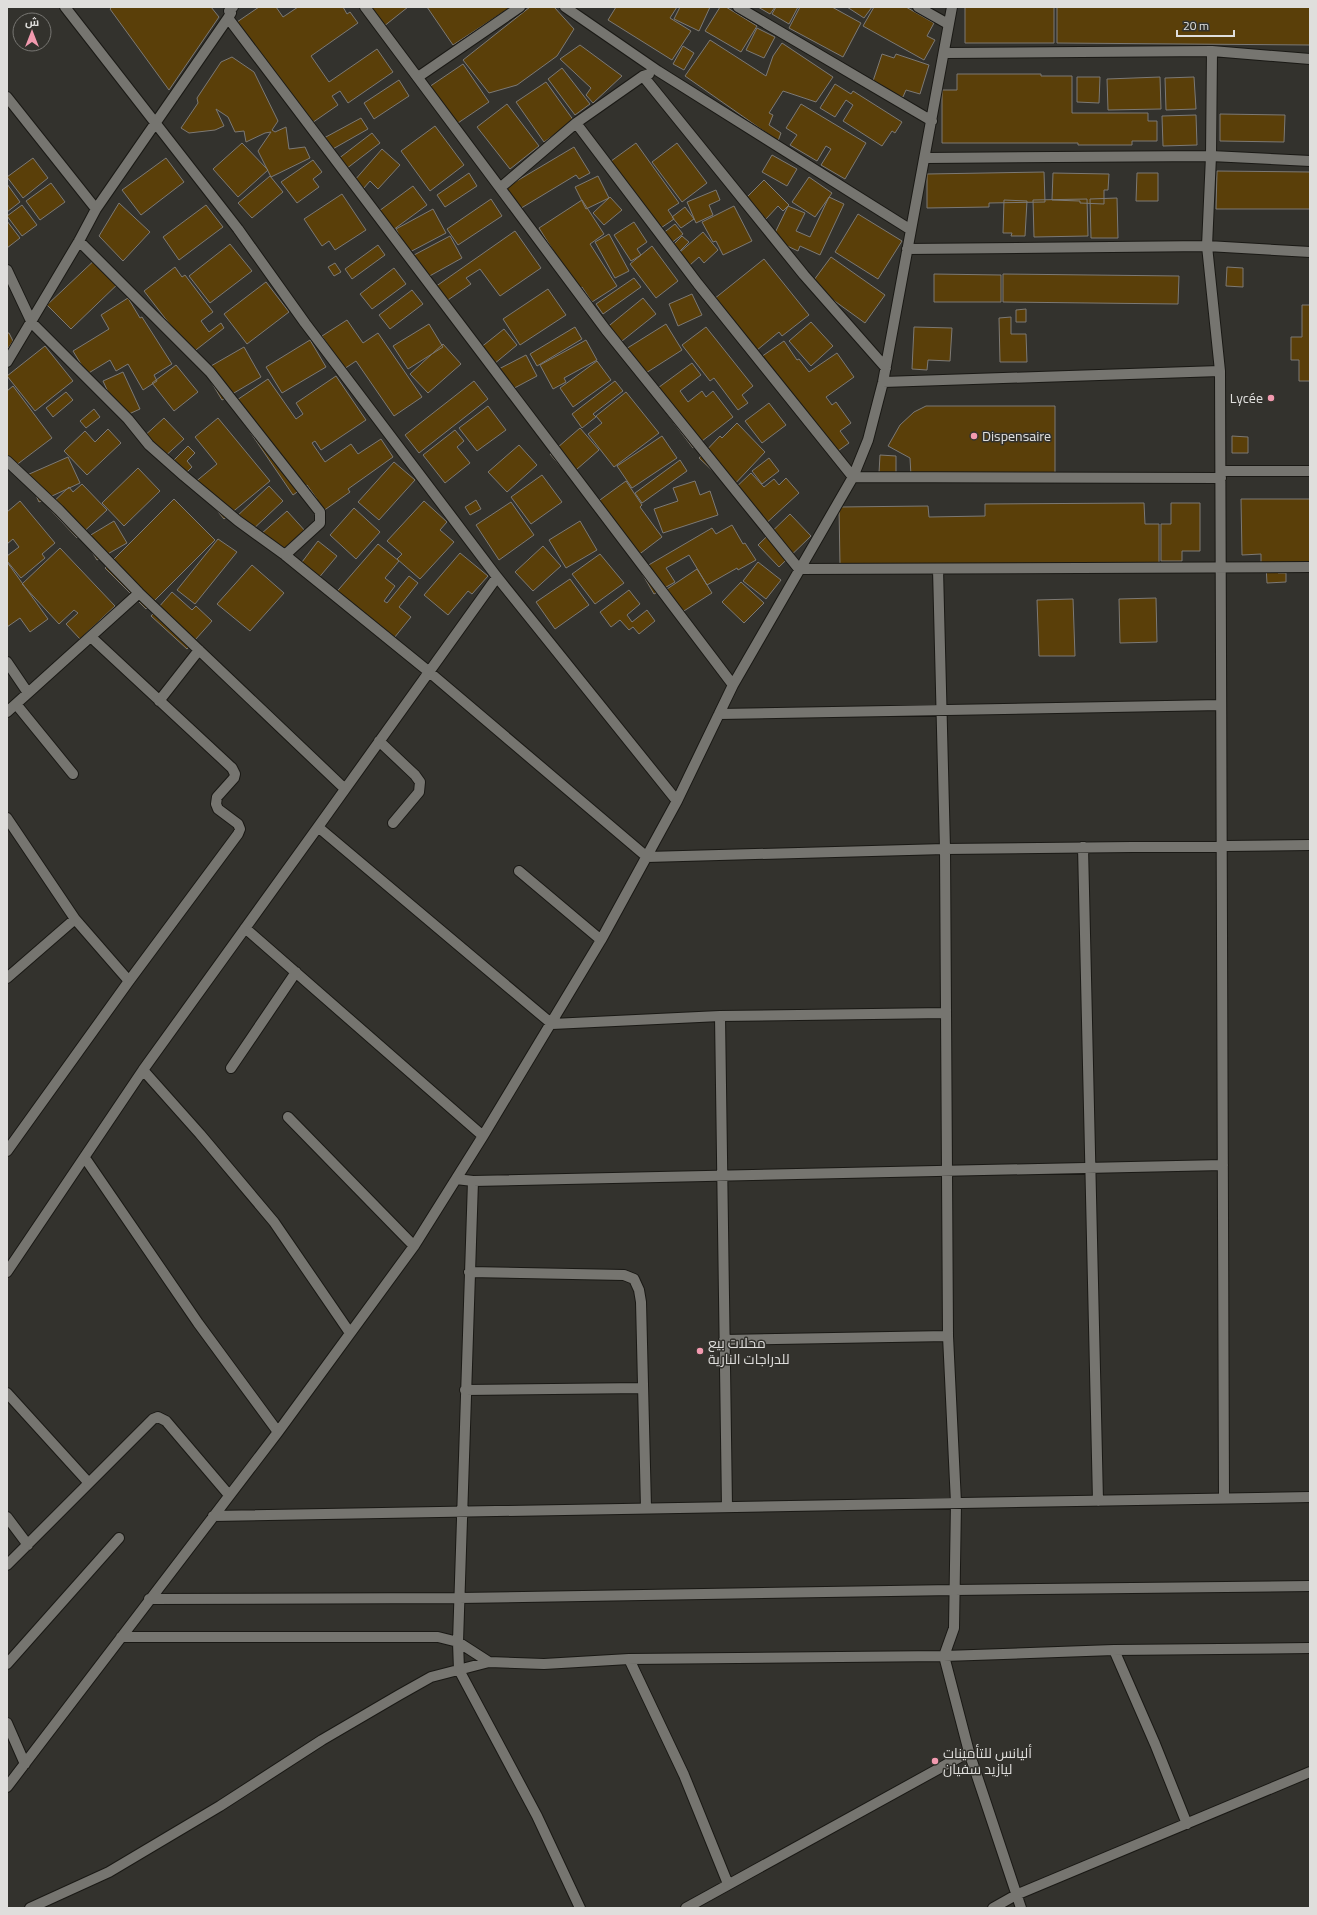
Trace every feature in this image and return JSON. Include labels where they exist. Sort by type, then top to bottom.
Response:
[{"type":"street","points":[[65,7],[154,124],[238,229],[305,323],[497,577],[677,801]]},
{"type":"street","points":[[365,7],[606,330],[799,569]]},
{"type":"street","points":[[418,77],[520,7]]},
{"type":"street","points":[[565,7],[658,71],[911,230]]},
{"type":"street","points":[[738,7],[932,120]]},
{"type":"street","points":[[918,7],[948,24]]},
{"type":"street","points":[[7,1787],[149,1599],[278,1432],[414,1246],[484,1136],[601,940],[677,801],[733,686],[853,477],[868,440],[886,368],[911,230],[926,158],[952,7]]},
{"type":"street","points":[[7,362],[32,323],[80,241],[96,209],[229,11],[733,686]]},
{"type":"street","points":[[945,53],[1212,51],[1310,59]]},
{"type":"street","points":[[1212,51],[1211,156],[1206,246],[1220,371],[1224,1499]]},
{"type":"street","points":[[500,188],[576,123],[643,76],[658,71]]},
{"type":"street","points":[[643,76],[804,275],[886,368]]},
{"type":"street","points":[[7,97],[96,209]]},
{"type":"street","points":[[576,123],[698,284],[853,477]]},
{"type":"street","points":[[926,158],[1211,156],[1310,161]]},
{"type":"street","points":[[80,241],[210,372],[320,512],[320,523],[285,555]]},
{"type":"street","points":[[908,249],[1206,246],[1310,252]]},
{"type":"street","points":[[7,270],[32,323],[128,419],[149,445],[232,516],[285,555],[428,671],[647,857],[945,848],[1310,845]]},
{"type":"street","points":[[883,382],[1220,371]]},
{"type":"street","points":[[7,461],[59,510],[139,593],[345,789]]},
{"type":"street","points":[[853,477],[1221,475],[1310,471]]},
{"type":"street","points":[[799,569],[1310,567]]},
{"type":"street","points":[[938,569],[940,710],[945,848],[948,1336],[956,1503],[954,1628],[944,1656],[969,1752],[1021,1908]]},
{"type":"street","points":[[7,1272],[143,1070],[428,671],[497,577]]},
{"type":"street","points":[[7,712],[139,593]]},
{"type":"street","points":[[7,1151],[129,981],[238,834],[240,829],[238,824],[218,809],[216,804],[217,797],[234,778],[235,774],[232,768],[90,637]]},
{"type":"street","points":[[159,701],[199,650]]},
{"type":"street","points":[[7,662],[28,693]]},
{"type":"street","points":[[16,704],[73,774]]},
{"type":"street","points":[[719,714],[1221,705]]},
{"type":"street","points":[[379,741],[416,775],[421,786],[419,792],[393,823]]},
{"type":"street","points":[[8,822],[75,919],[129,981]]},
{"type":"street","points":[[318,827],[552,1024],[720,1016],[946,1013]]},
{"type":"street","points":[[1082,847],[1098,1501]]},
{"type":"street","points":[[519,871],[601,940]]},
{"type":"street","points":[[7,978],[75,919]]},
{"type":"street","points":[[245,928],[484,1136]]},
{"type":"street","points":[[231,1068],[296,972]]},
{"type":"street","points":[[720,1016],[727,1507]]},
{"type":"street","points":[[143,1070],[200,1134],[274,1222],[350,1333]]},
{"type":"street","points":[[288,1117],[414,1246]]},
{"type":"street","points":[[85,1158],[198,1323],[278,1432]]},
{"type":"street","points":[[456,1179],[722,1176],[1223,1165]]},
{"type":"street","points":[[473,1180],[459,1598],[459,1670],[537,1816],[580,1908]]},
{"type":"street","points":[[469,1272],[624,1275],[634,1279],[639,1290],[641,1302],[646,1508]]},
{"type":"street","points":[[724,1340],[948,1336]]},
{"type":"street","points":[[465,1390],[643,1388]]},
{"type":"street","points":[[7,1393],[88,1482]]},
{"type":"street","points":[[7,1564],[28,1545],[88,1482],[153,1419],[158,1417],[166,1421],[229,1496]]},
{"type":"street","points":[[213,1516],[1310,1497]]},
{"type":"street","points":[[7,1517],[28,1545]]},
{"type":"street","points":[[7,1664],[119,1538]]},
{"type":"street","points":[[149,1599],[459,1598],[1310,1586]]},
{"type":"street","points":[[121,1637],[429,1637],[458,1642],[489,1662]]},
{"type":"street","points":[[30,1908],[109,1872],[220,1806],[322,1740],[399,1695],[431,1678],[489,1662],[544,1664],[628,1659],[944,1656],[1114,1650],[1310,1648]]},
{"type":"street","points":[[1114,1650],[1155,1744],[1187,1824]]},
{"type":"street","points":[[628,1659],[684,1775],[728,1884]]},
{"type":"street","points":[[7,1723],[25,1764]]},
{"type":"street","points":[[686,1908],[969,1752]]},
{"type":"street","points":[[993,1908],[1016,1895],[1310,1772]]},
{"type":"building","points":[[112,7],[211,7],[219,17],[169,90],[110,9]]},
{"type":"building","points":[[259,7],[276,7],[283,17],[298,7],[343,7],[347,14],[350,12],[358,23],[311,56],[329,82],[377,49],[393,72],[348,103],[340,91],[332,96],[338,105],[309,125],[237,22]]},
{"type":"building","points":[[366,7],[408,7],[383,27]]},
{"type":"building","points":[[427,7],[511,7],[453,45]]},
{"type":"building","points":[[530,7],[554,7],[574,29],[557,56],[517,85],[489,93],[463,60]]},
{"type":"building","points":[[616,7],[677,7],[670,18],[691,31],[672,60],[608,20]]},
{"type":"building","points":[[680,7],[710,7],[699,31],[674,19]]},
{"type":"building","points":[[720,7],[726,7],[757,26],[741,52],[705,31]]},
{"type":"building","points":[[758,7],[775,7],[770,14]]},
{"type":"building","points":[[776,7],[798,7],[789,24],[772,14]]},
{"type":"building","points":[[800,7],[832,7],[861,23],[843,57],[789,28]]},
{"type":"building","points":[[847,7],[872,7],[864,18]]},
{"type":"building","points":[[874,7],[906,7],[934,23],[927,36],[935,40],[924,60],[863,26]]},
{"type":"building","points":[[965,7],[1054,7],[1054,43],[965,43]]},
{"type":"building","points":[[1057,7],[1310,7],[1310,45],[1057,43]]},
{"type":"building","points":[[757,28],[775,37],[764,58],[746,50]]},
{"type":"building","points":[[710,40],[766,76],[773,56],[782,43],[833,77],[816,102],[783,91],[769,113],[773,115],[769,125],[781,133],[778,141],[685,76]]},
{"type":"building","points":[[580,45],[622,76],[593,103],[586,95],[591,88],[560,59]]},
{"type":"building","points":[[683,46],[694,53],[684,70],[673,64]]},
{"type":"building","points":[[882,54],[894,58],[896,54],[929,65],[920,94],[906,90],[903,97],[871,87]]},
{"type":"building","points":[[232,57],[254,72],[278,121],[272,130],[275,132],[286,127],[289,149],[305,147],[310,158],[271,177],[258,151],[271,132],[265,133],[246,142],[244,131],[235,132],[228,117],[216,109],[224,126],[215,130],[189,133],[181,128],[198,103],[197,98],[221,62]]},
{"type":"building","points":[[463,64],[489,102],[455,125],[429,87]]},
{"type":"building","points":[[562,68],[590,104],[575,115],[548,79]]},
{"type":"building","points":[[957,74],[1041,74],[1041,76],[1072,76],[1072,113],[1148,113],[1148,121],[1157,121],[1157,141],[1132,141],[1132,145],[1078,145],[1078,143],[942,143],[942,90],[957,90]]},
{"type":"building","points":[[1077,77],[1100,77],[1099,103],[1077,102]]},
{"type":"building","points":[[1160,77],[1161,109],[1108,110],[1107,79]]},
{"type":"building","points":[[1194,77],[1196,109],[1166,110],[1165,78]]},
{"type":"building","points":[[399,80],[409,96],[374,119],[364,103]]},
{"type":"building","points":[[546,82],[574,121],[544,142],[516,102]]},
{"type":"building","points":[[835,84],[851,94],[853,91],[902,122],[895,133],[892,131],[882,146],[843,121],[853,105],[846,100],[835,117],[820,108]]},
{"type":"building","points":[[507,104],[539,146],[510,169],[477,127]]},
{"type":"building","points":[[801,104],[866,143],[845,179],[821,165],[831,149],[826,146],[817,161],[790,145],[797,135],[786,128]]},
{"type":"building","points":[[1220,114],[1285,115],[1284,142],[1220,141]]},
{"type":"building","points":[[1196,115],[1197,145],[1163,146],[1162,116]]},
{"type":"building","points":[[361,118],[368,129],[331,150],[324,138]]},
{"type":"building","points":[[435,126],[464,165],[430,191],[401,151]]},
{"type":"building","points":[[372,133],[380,143],[346,169],[338,159]]},
{"type":"building","points":[[242,143],[268,170],[238,197],[213,169]]},
{"type":"building","points":[[636,143],[679,203],[668,210],[674,219],[655,232],[607,164]]},
{"type":"building","points":[[677,143],[707,183],[682,202],[652,162]]},
{"type":"building","points":[[574,147],[590,173],[579,179],[576,175],[518,210],[505,188]]},
{"type":"building","points":[[382,149],[400,165],[378,189],[370,181],[363,189],[354,181]]},
{"type":"building","points":[[772,155],[797,169],[787,186],[762,172]]},
{"type":"building","points":[[33,158],[48,178],[23,198],[7,177]]},
{"type":"building","points":[[166,158],[184,182],[141,215],[122,190]]},
{"type":"building","points":[[313,160],[322,172],[313,179],[319,187],[297,203],[281,182]]},
{"type":"building","points":[[1217,171],[1310,172],[1310,209],[1216,209]]},
{"type":"building","points":[[1044,172],[1045,202],[989,203],[989,207],[927,208],[927,174]]},
{"type":"building","points":[[469,173],[477,186],[445,207],[437,195]]},
{"type":"building","points":[[1053,173],[1109,174],[1108,190],[1104,190],[1104,204],[1052,200]]},
{"type":"building","points":[[1137,173],[1158,173],[1158,201],[1136,201]]},
{"type":"building","points":[[270,176],[283,192],[252,218],[238,203]]},
{"type":"building","points":[[598,176],[609,198],[586,209],[575,187]]},
{"type":"building","points":[[809,177],[832,193],[815,217],[792,202]]},
{"type":"building","points":[[764,180],[789,205],[783,211],[778,206],[766,219],[746,198]]},
{"type":"building","points":[[51,183],[65,202],[40,220],[26,201]]},
{"type":"building","points":[[7,184],[20,202],[7,212]]},
{"type":"building","points":[[413,186],[427,205],[393,230],[379,211]]},
{"type":"building","points":[[716,190],[720,200],[709,205],[713,215],[696,223],[687,202]]},
{"type":"building","points":[[342,194],[366,230],[335,250],[329,241],[322,246],[304,219]]},
{"type":"building","points":[[610,197],[622,210],[604,225],[593,213]]},
{"type":"building","points":[[829,197],[844,204],[820,255],[800,246],[798,251],[772,239],[788,206],[805,213],[796,231],[810,237]]},
{"type":"building","points":[[1117,198],[1118,238],[1091,238],[1090,199]]},
{"type":"building","points":[[491,199],[502,216],[458,245],[447,229]]},
{"type":"building","points":[[1087,199],[1088,236],[1034,237],[1033,200]]},
{"type":"building","points":[[582,200],[604,234],[590,244],[617,286],[592,302],[582,287],[578,290],[539,228]]},
{"type":"building","points":[[1004,200],[1027,201],[1025,236],[1011,236],[1012,233],[1003,233]]},
{"type":"building","points":[[119,203],[150,232],[123,261],[99,236]]},
{"type":"building","points":[[22,205],[37,225],[22,236],[7,216]]},
{"type":"building","points":[[206,205],[223,227],[179,260],[163,237]]},
{"type":"building","points":[[734,206],[752,241],[723,255],[716,241],[713,242],[702,222]]},
{"type":"building","points":[[685,207],[694,219],[681,228],[672,217]]},
{"type":"building","points":[[433,209],[446,233],[408,253],[396,229]]},
{"type":"building","points":[[858,214],[902,241],[878,279],[835,252]]},
{"type":"building","points":[[7,221],[20,238],[7,248]]},
{"type":"building","points":[[634,222],[647,242],[637,249],[641,255],[631,261],[614,235]]},
{"type":"building","points":[[675,224],[683,234],[670,244],[662,234]]},
{"type":"building","points":[[515,231],[541,268],[500,296],[480,269],[466,278],[471,284],[445,302],[435,287]]},
{"type":"building","points":[[703,232],[718,250],[704,263],[699,257],[690,265],[679,253]]},
{"type":"building","points":[[609,234],[629,271],[615,278],[595,242]]},
{"type":"building","points":[[450,236],[462,258],[426,278],[414,255]]},
{"type":"building","points":[[682,236],[689,242],[679,252],[672,246]]},
{"type":"building","points":[[230,244],[252,271],[210,303],[189,276]]},
{"type":"building","points":[[378,245],[385,255],[352,279],[345,269]]},
{"type":"building","points":[[652,246],[678,281],[656,298],[630,264]]},
{"type":"building","points":[[100,255],[123,279],[71,329],[47,305]]},
{"type":"building","points":[[831,257],[885,295],[865,323],[811,284]]},
{"type":"building","points":[[764,259],[809,315],[782,336],[779,332],[751,355],[709,303]]},
{"type":"building","points":[[335,263],[341,272],[334,276],[328,267]]},
{"type":"building","points":[[175,267],[182,277],[185,275],[213,312],[201,321],[209,332],[221,323],[224,328],[192,353],[144,291]]},
{"type":"building","points":[[1227,267],[1243,268],[1243,287],[1226,286]]},
{"type":"building","points":[[394,268],[406,284],[372,309],[360,294]]},
{"type":"building","points":[[934,274],[1001,275],[1001,302],[934,302]]},
{"type":"building","points":[[1003,274],[1179,276],[1178,304],[1003,302]]},
{"type":"building","points":[[634,278],[641,287],[603,314],[596,304]]},
{"type":"building","points":[[266,282],[289,312],[247,344],[224,314]]},
{"type":"building","points":[[548,289],[566,315],[520,345],[503,319]]},
{"type":"building","points":[[412,290],[423,304],[390,329],[379,315]]},
{"type":"building","points":[[692,294],[702,315],[678,326],[669,304]]},
{"type":"building","points":[[128,298],[172,364],[154,375],[157,381],[143,390],[128,364],[116,371],[110,360],[87,374],[73,351],[109,329],[101,315]]},
{"type":"building","points":[[643,298],[656,314],[617,345],[605,329]]},
{"type":"building","points":[[1302,305],[1310,305],[1310,381],[1299,381],[1299,360],[1291,360],[1291,337],[1302,337]]},
{"type":"building","points":[[1026,309],[1026,322],[1016,322],[1016,310]]},
{"type":"building","points":[[1011,317],[1011,334],[1026,334],[1027,362],[1000,362],[999,318]]},
{"type":"building","points":[[347,320],[363,343],[378,333],[422,397],[394,416],[356,361],[344,369],[322,336]]},
{"type":"building","points":[[811,322],[833,346],[811,366],[789,341]]},
{"type":"building","points":[[429,324],[443,347],[408,369],[393,346]]},
{"type":"building","points":[[666,324],[682,350],[638,378],[621,352]]},
{"type":"building","points":[[575,327],[582,339],[537,366],[530,354]]},
{"type":"building","points":[[706,327],[753,386],[742,395],[748,403],[738,410],[714,378],[710,381],[682,345]]},
{"type":"building","points":[[914,327],[952,328],[950,361],[928,360],[927,370],[912,369]]},
{"type":"building","points":[[504,329],[517,345],[488,369],[475,352]]},
{"type":"building","points":[[7,333],[9,333],[13,341],[7,350]]},
{"type":"building","points":[[310,340],[326,367],[282,393],[266,367]]},
{"type":"building","points":[[586,340],[597,360],[564,378],[566,382],[553,389],[540,365]]},
{"type":"building","points":[[784,341],[797,360],[799,359],[809,372],[837,353],[854,377],[826,397],[832,405],[836,402],[851,423],[840,431],[849,443],[831,456],[761,357]]},
{"type":"building","points":[[443,344],[461,364],[428,393],[410,374]]},
{"type":"building","points":[[45,346],[73,381],[35,411],[7,376]]},
{"type":"building","points":[[244,347],[261,377],[222,400],[204,370]]},
{"type":"building","points":[[526,355],[537,376],[505,393],[493,372]]},
{"type":"building","points":[[597,361],[611,380],[573,407],[560,388]]},
{"type":"building","points":[[692,363],[701,375],[680,391],[688,402],[702,391],[706,397],[713,391],[733,417],[693,448],[651,393]]},
{"type":"building","points":[[176,365],[198,392],[174,411],[152,383]]},
{"type":"building","points":[[123,372],[140,409],[120,418],[103,381]]},
{"type":"building","points":[[336,376],[366,420],[321,450],[315,441],[312,443],[325,462],[351,444],[358,454],[381,439],[393,457],[348,489],[350,492],[316,516],[309,505],[317,499],[307,485],[293,495],[231,404],[268,379],[296,419],[303,414],[296,403]]},
{"type":"building","points":[[474,381],[488,399],[419,453],[405,435]]},
{"type":"building","points":[[615,381],[623,391],[593,414],[596,417],[582,428],[572,414]]},
{"type":"building","points":[[13,386],[52,438],[11,469],[7,464],[7,391]]},
{"type":"building","points":[[66,392],[73,400],[53,417],[46,408]]},
{"type":"building","points":[[626,392],[659,433],[614,467],[588,434],[602,423],[596,416]]},
{"type":"building","points":[[769,403],[786,425],[762,443],[745,421]]},
{"type":"building","points":[[488,406],[506,430],[477,451],[459,428]]},
{"type":"building","name":"Dispensaire","points":[[926,406],[1055,406],[1055,481],[911,476],[910,458],[888,446],[900,425],[914,412]]},
{"type":"building","points":[[94,409],[100,417],[86,428],[80,421]]},
{"type":"building","points":[[164,418],[184,439],[162,459],[142,438]]},
{"type":"building","points":[[218,418],[270,481],[224,519],[194,483],[217,464],[195,437]]},
{"type":"building","points":[[737,423],[765,452],[731,488],[699,458],[720,436],[722,438]]},
{"type":"building","points":[[580,428],[599,450],[569,476],[550,454]]},
{"type":"building","points":[[108,429],[121,443],[87,475],[64,451],[85,431],[95,442]]},
{"type":"building","points":[[455,430],[464,441],[457,447],[470,463],[445,483],[423,455]]},
{"type":"building","points":[[662,436],[677,458],[632,488],[617,466]]},
{"type":"building","points":[[1232,436],[1248,437],[1248,453],[1232,453]]},
{"type":"building","points":[[519,445],[537,465],[507,492],[488,472]]},
{"type":"building","points":[[188,446],[195,453],[187,461],[192,467],[183,476],[171,463]]},
{"type":"building","points":[[880,455],[896,456],[896,474],[879,473]]},
{"type":"building","points":[[68,457],[80,483],[39,502],[27,475]]},
{"type":"building","points":[[769,458],[779,471],[762,484],[752,471]]},
{"type":"building","points":[[680,460],[687,471],[642,503],[635,493]]},
{"type":"building","points":[[394,462],[415,480],[379,520],[358,502]]},
{"type":"building","points":[[138,468],[160,491],[124,526],[102,503]]},
{"type":"building","points":[[751,473],[764,487],[774,479],[779,485],[786,478],[799,493],[762,527],[731,492]]},
{"type":"building","points":[[542,475],[562,502],[531,524],[511,497]]},
{"type":"building","points":[[626,481],[642,505],[640,507],[662,537],[633,559],[593,505]]},
{"type":"building","points":[[695,481],[700,495],[710,491],[718,515],[663,533],[654,509],[678,501],[673,488]]},
{"type":"building","points":[[82,484],[107,510],[77,538],[48,507],[69,487],[73,492]]},
{"type":"building","points":[[269,486],[283,501],[249,533],[235,518]]},
{"type":"building","points":[[174,499],[215,540],[146,609],[105,568]]},
{"type":"building","points":[[1241,499],[1310,499],[1310,564],[1261,565],[1261,554],[1242,555]]},
{"type":"building","points":[[476,500],[481,509],[470,515],[465,507]]},
{"type":"building","points":[[20,501],[55,543],[42,554],[45,558],[21,578],[7,561],[7,556],[19,547],[13,539],[7,544],[7,512]]},
{"type":"building","points":[[424,501],[447,522],[440,530],[454,542],[420,579],[397,559],[402,554],[387,541]]},
{"type":"building","points":[[511,502],[534,535],[499,560],[476,525]]},
{"type":"building","points":[[1144,503],[1145,524],[1159,524],[1159,564],[840,565],[839,507],[928,506],[929,517],[985,516],[985,504]]},
{"type":"building","points":[[1171,503],[1200,503],[1200,551],[1182,551],[1182,561],[1161,561],[1161,524],[1171,524]]},
{"type":"building","points":[[354,508],[380,532],[356,559],[330,535]]},
{"type":"building","points":[[287,511],[307,533],[281,556],[261,534]]},
{"type":"building","points":[[790,514],[811,536],[779,567],[758,545]]},
{"type":"building","points":[[114,521],[127,543],[97,560],[84,539]]},
{"type":"building","points":[[580,521],[597,550],[566,568],[549,540]]},
{"type":"building","points":[[732,525],[743,544],[745,543],[756,560],[738,570],[737,568],[707,585],[689,555],[666,568],[675,582],[654,594],[640,570],[712,528],[716,534]]},
{"type":"building","points":[[218,539],[237,552],[195,604],[177,590]]},
{"type":"building","points":[[318,541],[337,556],[317,580],[299,566]]},
{"type":"building","points":[[378,544],[399,561],[385,578],[395,586],[384,601],[387,603],[409,576],[418,583],[399,607],[411,617],[390,643],[333,596]]},
{"type":"building","points":[[543,546],[561,566],[533,591],[515,572]]},
{"type":"building","points":[[60,548],[115,606],[80,639],[66,624],[78,613],[74,610],[59,624],[22,584]]},
{"type":"building","points":[[460,553],[488,576],[472,594],[468,591],[448,615],[424,595]]},
{"type":"building","points":[[600,554],[624,583],[595,604],[572,574]]},
{"type":"building","points":[[7,562],[48,619],[30,632],[20,618],[7,627]]},
{"type":"building","points":[[758,562],[781,580],[766,599],[743,581]]},
{"type":"building","points":[[252,565],[284,593],[250,631],[217,604]]},
{"type":"building","points":[[1266,566],[1278,566],[1278,573],[1286,573],[1286,582],[1267,583]]},
{"type":"building","points":[[697,569],[712,593],[676,616],[661,593]]},
{"type":"building","points":[[570,579],[589,605],[555,629],[536,602]]},
{"type":"building","points":[[741,582],[764,603],[744,623],[722,602]]},
{"type":"building","points":[[629,590],[640,604],[627,615],[632,622],[647,610],[655,621],[639,634],[633,627],[629,630],[620,620],[611,627],[600,612]]},
{"type":"building","points":[[172,592],[192,610],[196,606],[212,621],[187,649],[151,616]]},
{"type":"building","points":[[1156,598],[1157,642],[1120,643],[1119,599]]},
{"type":"building","points":[[1073,599],[1075,656],[1039,656],[1037,600]]},
{"type":"place","name":"Lycée","points":[[1271,398]]},
{"type":"place","name":"Dispensaire","points":[[974,436]]},
{"type":"place","name":"محلات بيع للدراجات النارية","points":[[700,1351]]},
{"type":"place","name":"أليانس للتأمينات ليازيد سفيان","points":[[935,1761]]}]
